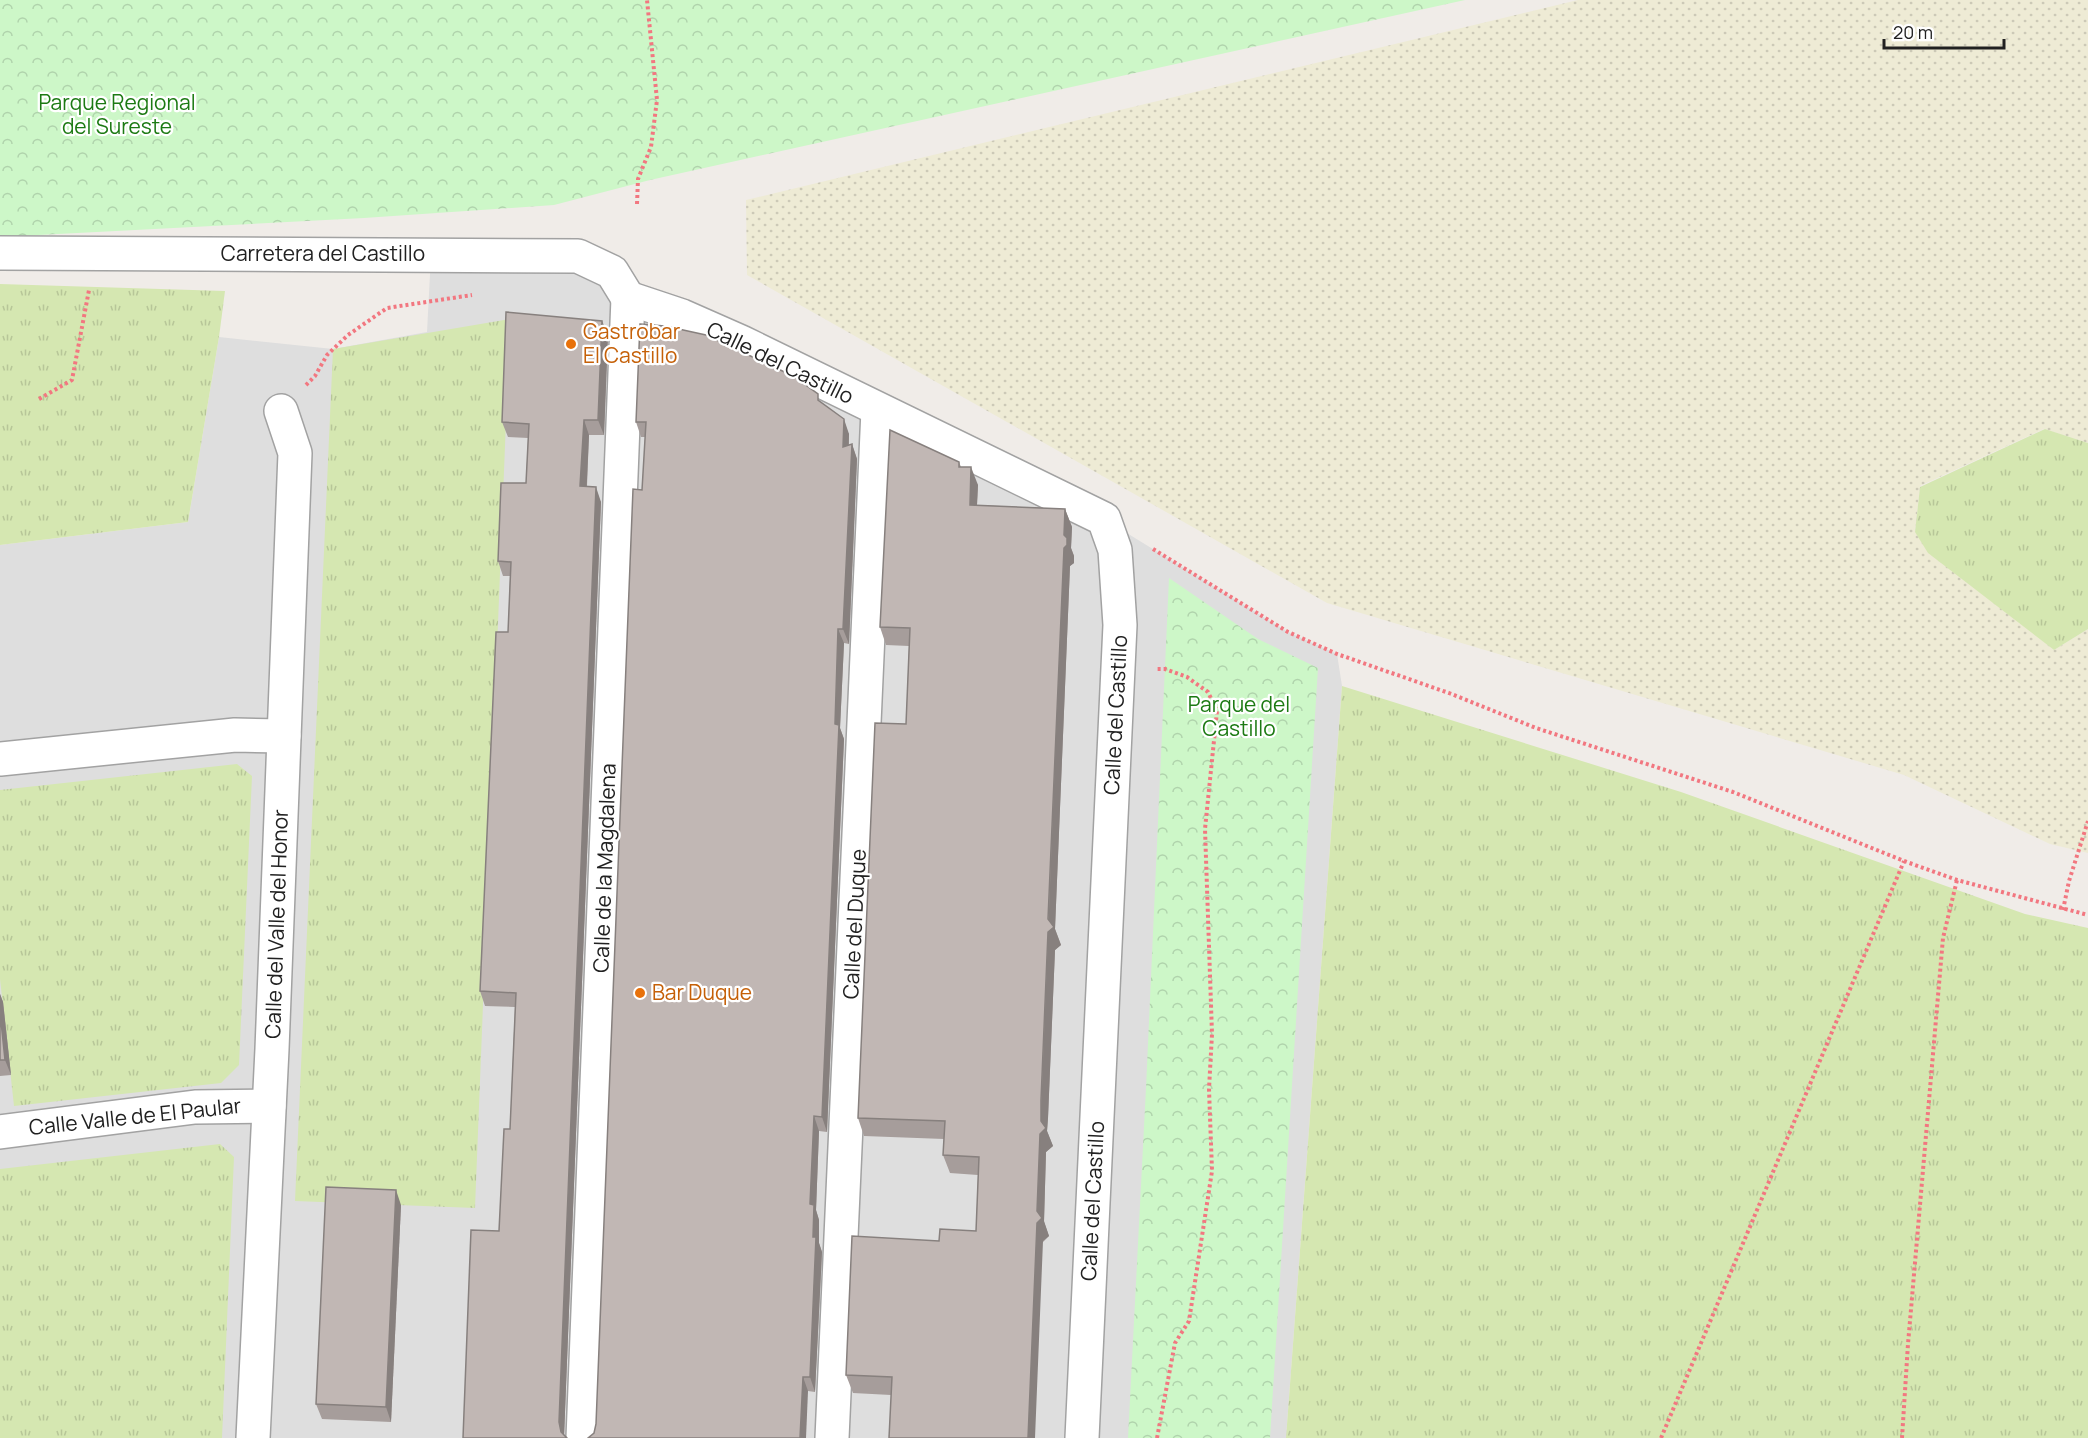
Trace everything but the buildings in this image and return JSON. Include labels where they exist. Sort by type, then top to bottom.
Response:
[{"type":"street","name":"Carretera del Castillo","points":[[0,253],[579,256],[612,272],[628,298]]},
{"type":"street","name":"Calle del Castillo","points":[[628,298],[682,316],[741,342],[1104,519],[1115,550],[1120,625],[1082,1438]]},
{"type":"street","name":"Calle de la Magdalena","points":[[583,1438],[628,298]]},
{"type":"street","name":"Calle del Duque","points":[[832,1438],[878,410]]},
{"type":"street","name":"Calle del Valle del Honor","points":[[254,1438],[295,453],[281,411]]},
{"type":"street","points":[[0,759],[235,735],[285,736]]},
{"type":"street","name":"Calle Valle de El Paular","points":[[0,1132],[195,1107],[269,1106]]},
{"type":"path","points":[[637,204],[638,179],[651,147],[657,100],[646,0]]},
{"type":"path","points":[[39,399],[72,380],[88,292],[111,254]]},
{"type":"path","points":[[281,411],[315,376],[327,355],[348,335],[387,308],[474,294]]},
{"type":"path","points":[[1153,549],[1288,632],[1337,654],[1449,693],[1536,728],[1733,792],[1957,880],[2088,915]]},
{"type":"path","points":[[1157,1438],[1175,1343],[1190,1321],[1212,1171],[1209,1089],[1212,1034],[1205,829],[1217,711],[1208,692],[1187,677],[1165,669],[1158,669]]},
{"type":"path","points":[[2063,910],[2069,881],[2088,821]]},
{"type":"path","points":[[1661,1438],[1904,861]]},
{"type":"path","points":[[1902,1438],[1943,938],[1957,880]]},
{"type":"shaded area","points":[[1578,0],[2088,0],[2088,443],[2044,429],[1920,486],[1915,532],[2054,650],[2088,629],[2088,853],[2050,844],[1904,775],[1327,603],[747,275],[746,200]]},
{"type":"shaded area","points":[[431,255],[578,256],[1104,519],[1288,632],[1337,654],[1342,686],[1286,1438],[0,1438],[0,545],[188,522],[219,337],[333,349],[427,332]]},
{"type":"green space","name":"Parque Regional del Sureste","points":[[0,0],[1465,0],[650,180],[554,205],[364,218],[0,237]]},
{"type":"green space","points":[[0,284],[225,291],[188,522],[0,545]]},
{"type":"green space","points":[[510,319],[475,1208],[295,1201],[333,349]]},
{"type":"green space","points":[[2045,429],[2088,443],[2088,629],[2054,650],[1928,553],[1915,532],[1920,487]]},
{"type":"green space","name":"Parque del Castillo","points":[[1169,578],[1258,639],[1318,668],[1270,1438],[1128,1438]]},
{"type":"green space","points":[[1342,686],[1681,792],[2025,914],[2088,928],[2088,1438],[1286,1438]]},
{"type":"green space","points":[[237,764],[252,776],[239,1065],[221,1083],[14,1106],[0,979],[0,790]]},
{"type":"green space","points":[[220,1144],[234,1157],[222,1438],[0,1438],[0,1169]]},
{"type":"place","name":"Gastrobar El Castillo","points":[[571,344]]},
{"type":"place","name":"Bar Duque","points":[[640,993]]}]
